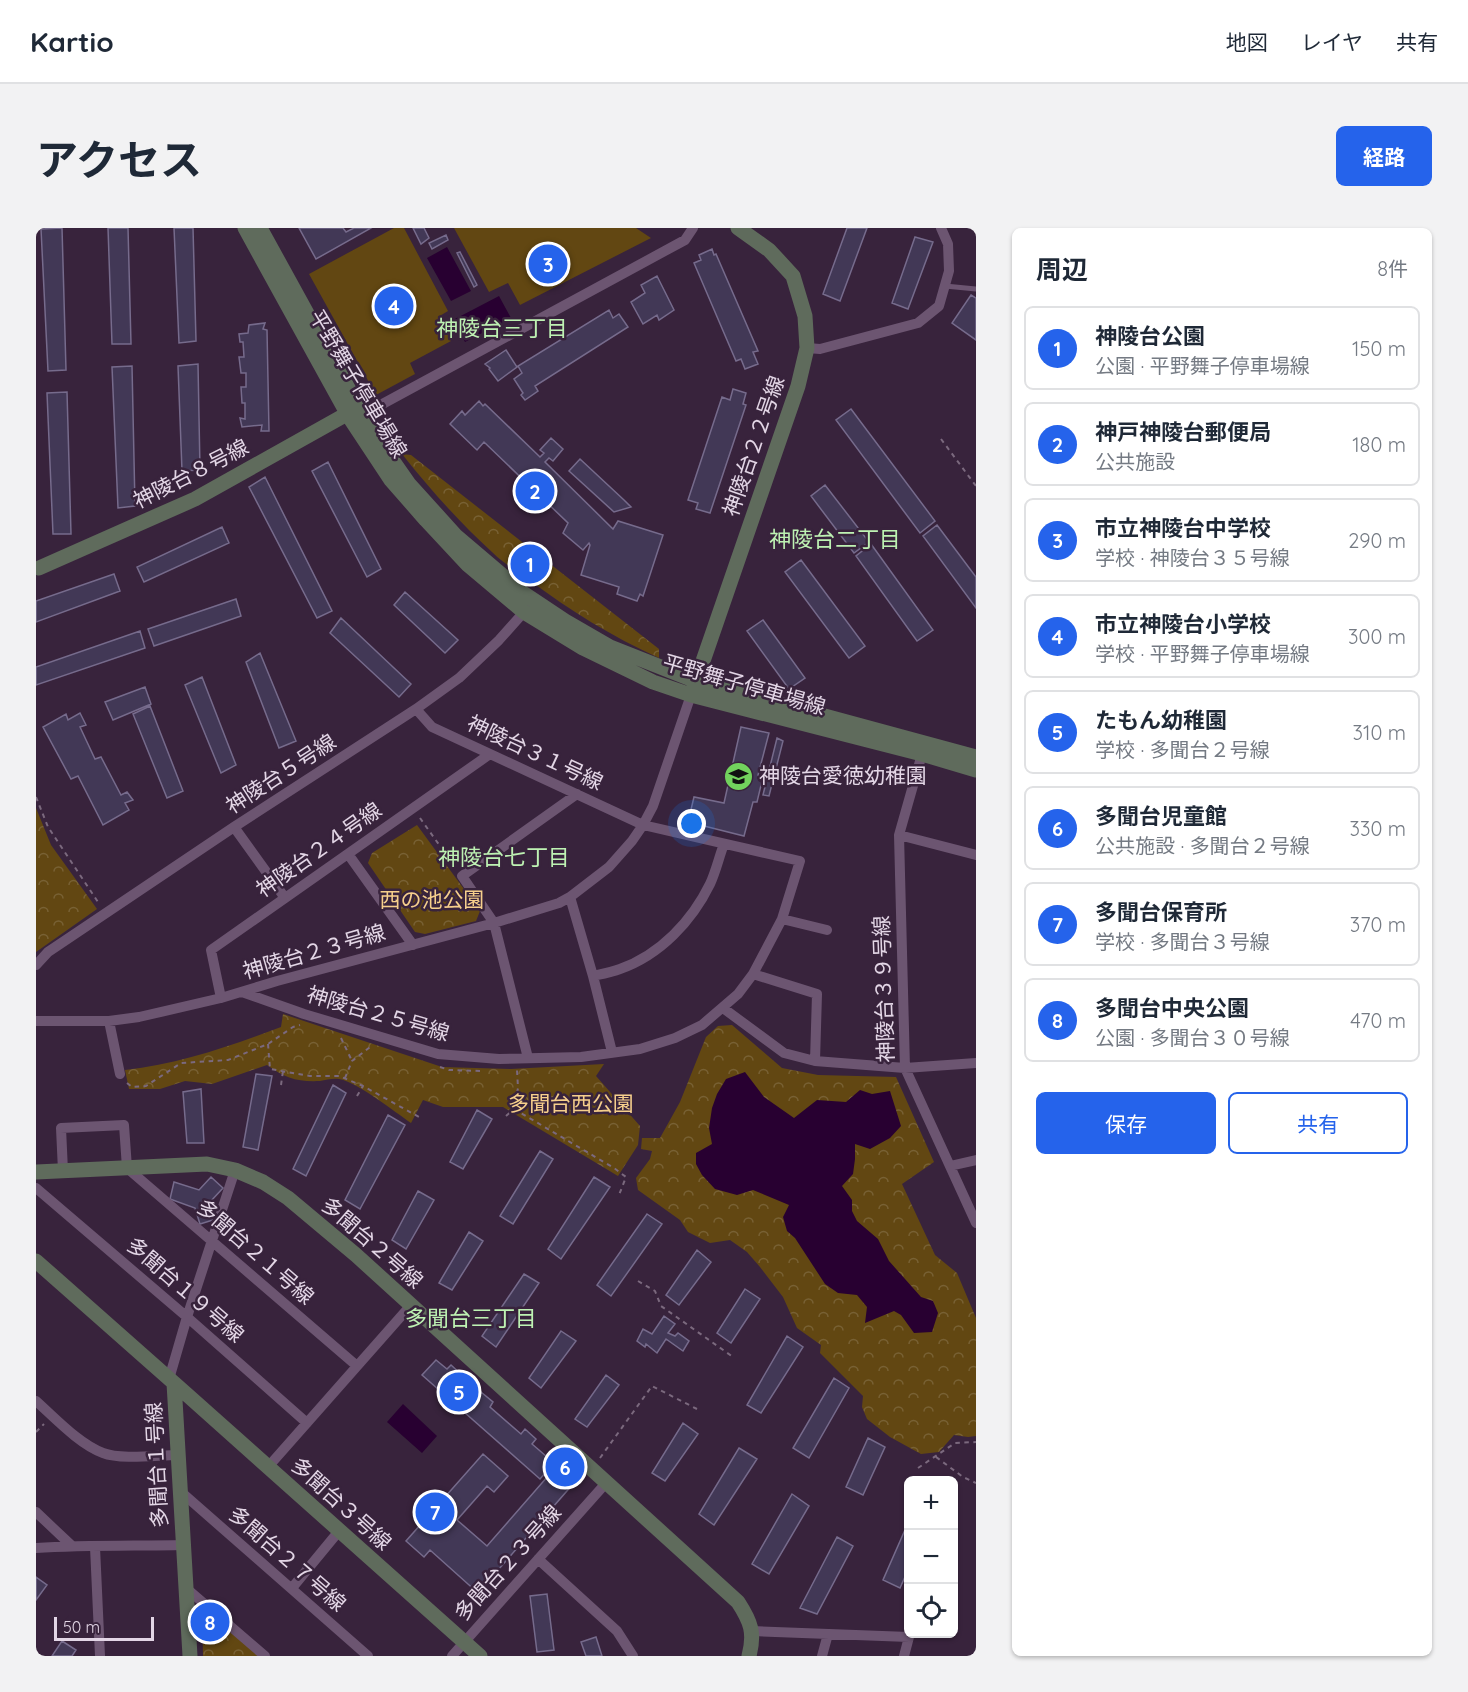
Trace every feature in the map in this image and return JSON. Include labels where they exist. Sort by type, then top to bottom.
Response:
[{"type":"street","name":"平野舞子停車場線","points":[[244,228],[357,412],[408,484],[451,532],[531,598],[564,621],[610,647],[694,688]]},
{"type":"street","name":"平野舞子停車場線","points":[[260,228],[391,480],[466,564],[524,612],[593,652],[653,682],[694,688],[923,748],[976,757]]},
{"type":"street","points":[[357,412],[685,240],[693,228]]},
{"type":"street","name":"神陵台２２号線","points":[[694,688],[798,386],[807,348],[805,316],[793,276],[769,250],[738,228]]},
{"type":"street","points":[[807,348],[820,349],[918,323],[939,306],[949,271],[948,244],[941,228]]},
{"type":"street","name":"神陵台８号線","points":[[37,566],[195,499],[357,412]]},
{"type":"street","name":"神陵台５号線","points":[[36,965],[48,952],[234,827],[416,709],[459,678],[499,640],[524,612],[531,598]]},
{"type":"street","name":"神陵台２３号線","points":[[36,1021],[109,1021],[139,1017],[221,998],[559,903],[609,867],[643,825],[653,806],[694,688]]},
{"type":"street","name":"神陵台３１号線","points":[[416,709],[432,727],[643,825],[800,861]]},
{"type":"street","name":"平野舞子停車場線","points":[[923,748],[976,770]]},
{"type":"street","name":"神陵台３９号線","points":[[923,748],[899,835],[905,1068],[976,1223]]},
{"type":"street","name":"神陵台２４号線","points":[[221,998],[211,950],[490,754]]},
{"type":"street","points":[[522,1058],[494,923],[462,876],[577,794]]},
{"type":"street","points":[[234,827],[285,898]]},
{"type":"street","points":[[899,835],[976,855]]},
{"type":"street","points":[[593,976],[641,960],[668,941],[692,916],[710,883],[724,844]]},
{"type":"street","points":[[348,854],[413,945]]},
{"type":"street","name":"神陵台２５号線","points":[[242,992],[304,1014],[438,1054],[500,1059],[581,1057],[640,1049],[675,1038],[702,1025],[738,994],[753,974],[782,918],[800,861]]},
{"type":"street","points":[[570,897],[612,1052]]},
{"type":"street","points":[[782,918],[826,930]]},
{"type":"street","points":[[753,974],[817,994],[815,1061]]},
{"type":"street","points":[[723,1008],[784,1053],[815,1061],[905,1068],[976,1063]]},
{"type":"street","points":[[109,1021],[120,1074]]},
{"type":"street","points":[[63,1171],[61,1128],[124,1125],[127,1168]]},
{"type":"street","points":[[950,1166],[976,1160]]},
{"type":"street","name":"多聞台２号線","points":[[36,1172],[207,1164],[235,1170],[263,1182],[288,1198],[357,1255],[738,1602],[749,1618],[752,1631]]},
{"type":"street","name":"多聞台２１号線","points":[[127,1168],[357,1366]]},
{"type":"street","points":[[172,1381],[187,1317],[235,1170]]},
{"type":"street","name":"多聞台１９号線","points":[[36,1188],[307,1423]]},
{"type":"street","name":"多聞台１号線","points":[[36,1261],[172,1381],[190,1656]]},
{"type":"street","points":[[268,1467],[411,1305]]},
{"type":"street","name":"多聞台３号線","points":[[172,1381],[480,1656]]},
{"type":"street","points":[[36,1401],[84,1443],[104,1454],[178,1455]]},
{"type":"street","name":"多聞台２３号線","points":[[452,1656],[606,1483]]},
{"type":"street","name":"多聞台２７号線","points":[[180,1491],[368,1656]]},
{"type":"street","points":[[36,1512],[72,1546]]},
{"type":"street","points":[[292,1588],[339,1531]]},
{"type":"street","points":[[36,1548],[183,1545]]},
{"type":"street","points":[[95,1547],[100,1656]]},
{"type":"street","points":[[538,1559],[617,1631],[633,1656]]},
{"type":"street","points":[[186,1587],[265,1656]]},
{"type":"street","points":[[749,1656],[752,1631],[909,1637],[904,1656]]},
{"type":"street","points":[[822,1656],[828,1634]]},
{"type":"lane","points":[[945,286],[976,289]]},
{"type":"path","points":[[941,439],[976,486]]},
{"type":"path","points":[[36,797],[48,827],[106,913]]},
{"type":"path","points":[[413,808],[462,876]]},
{"type":"path","points":[[120,1074],[132,1087],[146,1086],[181,1063],[228,1060],[268,1044],[293,1027],[300,1025]]},
{"type":"path","points":[[341,1038],[352,1061]]},
{"type":"path","points":[[268,1044],[270,1069],[310,1076],[339,1076],[363,1086],[419,1117]]},
{"type":"path","points":[[345,1078],[352,1061],[370,1047]]},
{"type":"path","points":[[506,1116],[514,1109],[522,1058]]},
{"type":"path","points":[[281,1085],[283,1071]]},
{"type":"path","points":[[357,1096],[363,1086]]},
{"type":"path","points":[[514,1109],[626,1177],[620,1195]]},
{"type":"path","points":[[638,1281],[655,1291],[661,1306],[733,1357]]},
{"type":"path","points":[[591,1470],[652,1386],[697,1409]]},
{"type":"path","points":[[918,1468],[955,1443],[976,1442]]},
{"type":"path","points":[[936,1457],[963,1477],[976,1483]]},
{"type":"green space","points":[[394,228],[404,228],[448,311],[438,317],[451,341],[410,363],[415,374],[376,395],[309,274]]},
{"type":"green space","points":[[454,228],[636,228],[651,238],[520,305],[508,283],[489,292]]},
{"type":"green space","points":[[402,454],[411,455],[659,649],[659,658],[592,622],[501,560],[456,517]]},
{"type":"green space","points":[[36,808],[51,845],[97,909],[36,952]]},
{"type":"green space","name":"西の池公園","points":[[417,825],[480,911],[476,921],[425,934],[415,932],[368,863],[372,853]]},
{"type":"green space","name":"多聞台西公園","points":[[283,1014],[442,1067],[511,1069],[604,1064],[596,1076],[640,1126],[638,1145],[618,1176],[503,1107],[443,1107],[423,1100],[411,1123],[347,1081],[298,1080],[267,1065],[212,1084],[185,1081],[160,1089],[129,1089],[125,1070],[185,1059],[243,1041],[281,1027]]},
{"type":"green space","points":[[732,1025],[782,1068],[818,1075],[896,1077],[934,1162],[902,1184],[935,1255],[957,1273],[976,1318],[976,1436],[954,1435],[939,1452],[921,1454],[890,1437],[867,1419],[862,1407],[863,1396],[820,1353],[821,1345],[797,1328],[783,1297],[747,1252],[730,1240],[710,1243],[688,1232],[680,1220],[638,1190],[636,1178],[650,1159],[652,1151],[641,1149],[642,1138],[660,1138],[680,1102],[706,1037],[718,1026]]},
{"type":"green space","points":[[202,1610],[235,1635],[258,1656],[203,1656]]},
{"type":"shaded area","points":[[447,247],[471,291],[451,301],[427,258]]},
{"type":"shaded area","points":[[499,296],[511,318],[465,342],[453,320]]},
{"type":"shaded area","points":[[745,1072],[764,1097],[794,1118],[817,1100],[846,1102],[860,1090],[872,1094],[890,1091],[901,1126],[890,1138],[870,1149],[855,1144],[853,1174],[842,1186],[852,1200],[852,1211],[857,1221],[878,1239],[889,1261],[921,1297],[933,1301],[938,1313],[932,1332],[914,1333],[901,1315],[894,1311],[865,1323],[867,1307],[857,1295],[838,1293],[825,1284],[795,1238],[787,1231],[783,1217],[789,1205],[753,1190],[737,1195],[715,1189],[702,1175],[696,1164],[696,1153],[712,1144],[709,1128],[717,1094],[726,1079]]},
{"type":"shaded area","points":[[403,1404],[437,1436],[422,1453],[387,1422]]},
{"type":"building","points":[[62,228],[66,370],[48,371],[41,229]]},
{"type":"building","points":[[108,228],[128,228],[131,344],[112,344]]},
{"type":"building","points":[[174,228],[193,228],[196,341],[179,343]]},
{"type":"building","points":[[299,228],[343,228],[346,232],[354,228],[371,228],[316,259]]},
{"type":"building","points":[[413,228],[424,228],[429,238],[421,244]]},
{"type":"building","points":[[847,228],[867,228],[840,301],[823,294]]},
{"type":"building","points":[[446,235],[448,240],[432,249],[429,243]]},
{"type":"building","points":[[915,237],[933,242],[908,309],[892,303]]},
{"type":"building","points":[[712,249],[758,351],[753,352],[758,364],[745,369],[741,359],[736,361],[694,263],[701,260],[699,255]]},
{"type":"building","points":[[460,252],[477,285],[474,287],[457,253]]},
{"type":"building","points":[[657,276],[674,310],[659,320],[657,315],[643,324],[631,302],[645,293],[641,285]]},
{"type":"building","points":[[971,295],[976,298],[976,340],[952,323]]},
{"type":"building","points":[[609,310],[613,318],[619,314],[628,327],[535,386],[538,391],[525,400],[514,379],[522,373],[518,366]]},
{"type":"building","points":[[265,323],[263,329],[267,330],[269,431],[261,431],[262,425],[242,427],[240,418],[245,419],[245,403],[242,403],[241,387],[246,387],[246,373],[241,373],[239,357],[244,357],[243,342],[240,342],[239,334],[248,333],[249,325]]},
{"type":"building","points":[[506,350],[517,367],[498,381],[485,364]]},
{"type":"building","points":[[198,364],[200,470],[182,471],[178,366]]},
{"type":"building","points":[[132,366],[135,506],[118,508],[112,367]]},
{"type":"building","points":[[733,389],[746,393],[743,404],[746,405],[710,513],[696,509],[698,503],[688,500],[722,397],[730,400]]},
{"type":"building","points":[[67,392],[71,534],[53,534],[47,393]]},
{"type":"building","points":[[479,401],[483,406],[485,404],[540,457],[544,453],[540,450],[551,438],[563,449],[553,461],[549,458],[545,462],[613,529],[618,521],[663,535],[643,596],[640,594],[637,601],[617,594],[619,587],[581,575],[589,543],[583,550],[563,533],[568,523],[484,442],[477,450],[450,424],[462,411],[465,415]]},
{"type":"building","points":[[851,409],[935,521],[920,533],[836,420]]},
{"type":"building","points":[[580,459],[631,507],[614,512],[569,471]]},
{"type":"building","points":[[328,462],[381,569],[367,577],[312,471]]},
{"type":"building","points":[[265,477],[332,611],[317,618],[249,487]]},
{"type":"building","points":[[825,485],[869,542],[854,553],[811,496]]},
{"type":"building","points":[[937,525],[976,577],[976,608],[923,536]]},
{"type":"building","points":[[222,527],[229,543],[144,582],[137,567]]},
{"type":"building","points":[[871,544],[933,630],[917,641],[856,556]]},
{"type":"building","points":[[801,560],[865,646],[849,658],[785,572]]},
{"type":"building","points":[[114,574],[120,591],[36,622],[36,601]]},
{"type":"building","points":[[405,592],[458,640],[445,653],[394,605]]},
{"type":"building","points":[[236,599],[241,616],[154,646],[148,629]]},
{"type":"building","points":[[341,618],[411,684],[399,697],[330,633]]},
{"type":"building","points":[[763,620],[805,678],[789,689],[747,631]]},
{"type":"building","points":[[140,631],[145,648],[36,685],[36,667]]},
{"type":"building","points":[[260,653],[296,741],[279,748],[246,662]]},
{"type":"building","points":[[202,677],[236,765],[221,773],[185,685]]},
{"type":"building","points":[[145,687],[151,704],[113,720],[105,702]]},
{"type":"building","points":[[150,706],[183,791],[167,798],[133,714]]},
{"type":"building","points":[[80,713],[86,725],[80,727],[95,759],[101,757],[121,795],[127,792],[133,800],[125,803],[129,810],[103,825],[78,776],[71,779],[43,727],[66,714],[68,720]]},
{"type":"building","points":[[741,727],[769,733],[758,775],[763,777],[757,802],[753,802],[744,836],[688,822],[694,797],[724,803]]},
{"type":"building","points":[[777,738],[783,741],[769,796],[763,795]]},
{"type":"building","points":[[256,1074],[272,1076],[258,1150],[243,1147]]},
{"type":"building","points":[[333,1085],[346,1093],[306,1176],[293,1169]]},
{"type":"building","points":[[201,1089],[204,1143],[187,1143],[183,1092]]},
{"type":"building","points":[[477,1110],[492,1119],[463,1169],[450,1162]]},
{"type":"building","points":[[388,1115],[405,1125],[360,1209],[345,1200]]},
{"type":"building","points":[[540,1151],[553,1159],[513,1224],[500,1216]]},
{"type":"building","points":[[211,1177],[223,1188],[210,1202],[213,1220],[200,1224],[195,1208],[170,1199],[174,1182],[199,1190]]},
{"type":"building","points":[[594,1177],[610,1187],[561,1259],[548,1249]]},
{"type":"building","points":[[418,1191],[434,1200],[406,1249],[392,1240]]},
{"type":"building","points":[[647,1214],[662,1224],[611,1296],[597,1285]]},
{"type":"building","points":[[469,1232],[483,1241],[452,1290],[439,1283]]},
{"type":"building","points":[[697,1250],[711,1262],[679,1305],[666,1295]]},
{"type":"building","points":[[524,1274],[539,1283],[496,1347],[482,1336]]},
{"type":"building","points":[[745,1289],[760,1299],[731,1343],[717,1333]]},
{"type":"building","points":[[664,1316],[675,1324],[668,1333],[675,1336],[678,1333],[689,1341],[683,1351],[666,1339],[657,1353],[646,1344],[645,1347],[637,1341],[643,1329],[652,1334]]},
{"type":"building","points":[[561,1331],[576,1341],[541,1388],[529,1378]]},
{"type":"building","points":[[787,1336],[803,1347],[761,1413],[747,1405]]},
{"type":"building","points":[[436,1360],[447,1369],[451,1365],[463,1376],[460,1379],[479,1395],[481,1392],[493,1402],[490,1407],[521,1434],[525,1429],[536,1439],[532,1444],[554,1463],[540,1479],[422,1375]]},
{"type":"building","points":[[606,1375],[619,1385],[587,1427],[575,1419]]},
{"type":"building","points":[[834,1378],[849,1388],[809,1458],[793,1448]]},
{"type":"building","points":[[683,1423],[698,1434],[665,1481],[652,1473]]},
{"type":"building","points":[[868,1438],[885,1447],[863,1495],[846,1487]]},
{"type":"building","points":[[739,1448],[757,1459],[714,1525],[699,1514]]},
{"type":"building","points":[[483,1454],[508,1476],[494,1492],[487,1486],[457,1520],[487,1546],[555,1468],[573,1484],[478,1593],[430,1550],[424,1557],[406,1541]]},
{"type":"building","points":[[792,1494],[809,1506],[769,1574],[752,1564]]},
{"type":"building","points":[[904,1532],[904,1579],[900,1588],[883,1580]]},
{"type":"building","points":[[837,1537],[853,1546],[817,1614],[800,1608]]},
{"type":"building","points":[[36,1577],[47,1585],[36,1600]]},
{"type":"building","points":[[547,1594],[554,1650],[537,1652],[530,1596]]},
{"type":"building","points":[[596,1637],[602,1656],[586,1656],[581,1642]]},
{"type":"building","points":[[62,1641],[76,1650],[72,1656],[52,1656]]},
{"type":"place","name":"市立神陵台中学校","points":[[548,264]]},
{"type":"place","name":"市立神陵台小学校","points":[[394,306]]},
{"type":"place","name":"神戸神陵台郵便局","points":[[535,491]]},
{"type":"place","name":"神陵台公園","points":[[530,564]]},
{"type":"place","name":"神陵台愛徳幼稚園","points":[[738,776]]},
{"type":"place","name":"たもん幼稚園","points":[[459,1392]]},
{"type":"place","name":"多聞台児童館","points":[[565,1467]]},
{"type":"place","name":"多聞台保育所","points":[[435,1512]]},
{"type":"place","name":"多聞台中央公園","points":[[210,1622]]},
{"type":"district","name":"神陵台三丁目","points":[[502,328]]},
{"type":"district","name":"神陵台二丁目","points":[[835,539]]},
{"type":"district","name":"神陵台七丁目","points":[[504,857]]},
{"type":"district","name":"多聞台三丁目","points":[[471,1318]]}]
